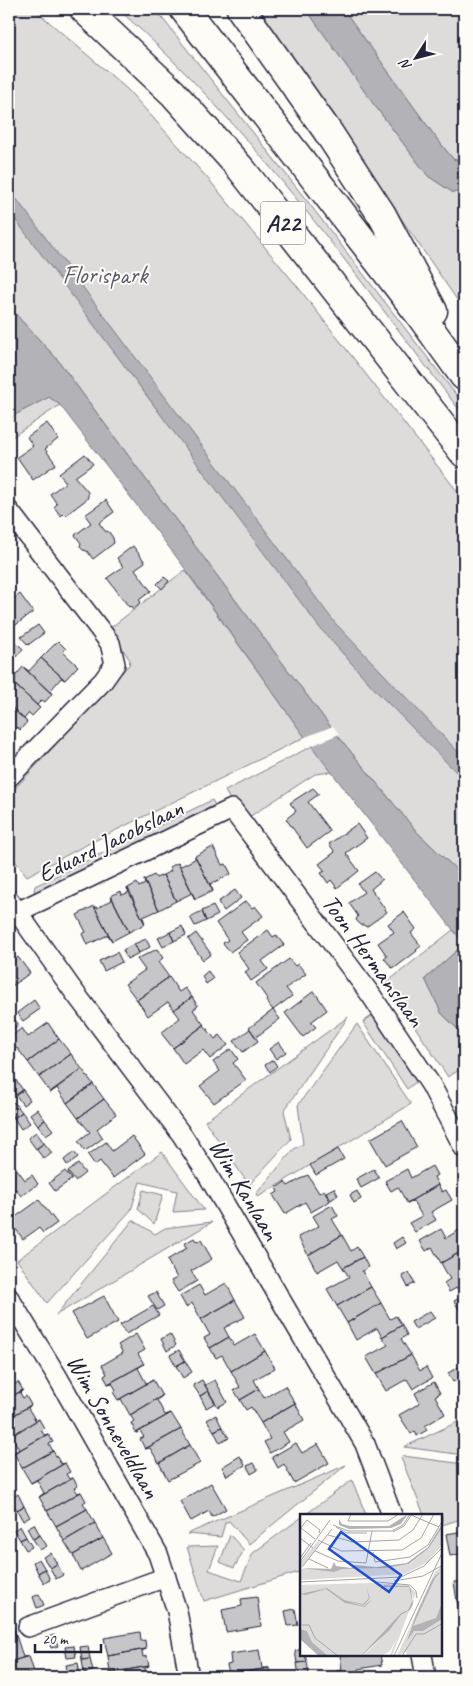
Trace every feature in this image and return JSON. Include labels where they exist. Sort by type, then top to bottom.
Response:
[{"type":"highway","name":"A22","points":[[84,9],[173,93],[242,170],[464,453]]},
{"type":"highway","name":"A22","points":[[184,9],[420,315],[464,376]]},
{"type":"highway","points":[[241,9],[328,132],[382,215],[464,368]]},
{"type":"street","points":[[9,511],[110,643],[115,664],[103,681],[9,777]]},
{"type":"street","name":"Eduard Jacobslaan","points":[[12,909],[232,809]]},
{"type":"street","name":"Toon Hermanslaan","points":[[232,809],[371,995],[431,1085],[464,1148]]},
{"type":"street","name":"Wim Kanlaan","points":[[12,909],[182,1135],[206,1172],[365,1444],[392,1514]]},
{"type":"street","name":"Wim Sonneveldlaan","points":[[10,1302],[57,1376],[158,1554],[177,1612],[189,1677]]},
{"type":"street","points":[[28,1627],[166,1577]]},
{"type":"street","points":[[422,1656],[426,1677]]},
{"type":"green space","name":"Florispark","points":[[9,9],[34,9],[127,89],[210,181],[297,286],[464,500],[464,877],[417,832],[333,730],[57,359],[9,307],[9,208],[18,201],[9,189]]},
{"type":"green space","points":[[118,9],[155,9],[308,202],[464,405],[464,416],[301,204],[258,153],[167,55]]},
{"type":"green space","points":[[257,9],[306,9],[372,102],[428,176],[452,192],[464,193],[464,310]]},
{"type":"green space","points":[[343,9],[464,9],[464,162],[453,159],[437,139]]},
{"type":"green space","points":[[49,397],[60,405],[9,439],[9,418]]},
{"type":"green space","points":[[185,570],[305,737],[27,876],[9,853],[9,795],[129,665],[130,660],[109,629]]},
{"type":"green space","points":[[312,746],[332,772],[315,774],[249,817],[233,805],[225,791]]},
{"type":"green space","points":[[212,800],[215,805],[37,894],[34,891],[35,886]]},
{"type":"green space","points":[[454,929],[464,944],[425,979],[442,1014],[464,1035],[464,1067],[448,1077],[386,983]]},
{"type":"green space","points":[[373,1015],[417,1081],[407,1089],[363,1022]]},
{"type":"green space","points":[[348,1017],[284,1111],[291,1139],[249,1185],[205,1121]]},
{"type":"green space","points":[[357,1024],[411,1104],[258,1197],[256,1194],[294,1149],[303,1144],[298,1105]]},
{"type":"green space","points":[[162,1152],[204,1210],[173,1212],[177,1191],[140,1182],[131,1210],[47,1303],[17,1260]]},
{"type":"green space","points":[[143,1190],[163,1195],[154,1224],[138,1209]]},
{"type":"green space","points":[[133,1220],[155,1234],[165,1228],[212,1222],[56,1315]]},
{"type":"green space","points":[[464,1419],[464,1455],[404,1447]]},
{"type":"green space","points":[[403,1456],[464,1464],[464,1518],[443,1525],[443,1514],[424,1514],[401,1458]]},
{"type":"green space","points":[[346,1465],[249,1544],[229,1521],[225,1523],[221,1537],[187,1534]]},
{"type":"green space","points":[[352,1480],[366,1514],[306,1514]]},
{"type":"green space","points":[[300,1518],[300,1572],[204,1601],[187,1547],[218,1546],[209,1570],[241,1581],[253,1553]]},
{"type":"green space","points":[[230,1535],[244,1550],[234,1568],[220,1562]]},
{"type":"shaded area","points":[[306,9],[343,9],[437,139],[453,159],[464,162],[464,193],[452,192],[428,176],[372,102]]},
{"type":"shaded area","points":[[9,189],[335,623],[464,758],[464,780],[379,694],[319,627],[9,211]]},
{"type":"shaded area","points":[[9,307],[57,359],[333,730],[417,832],[464,877],[464,944],[306,739],[181,563],[60,405],[49,397],[9,418]]},
{"type":"shaded area","points":[[464,944],[464,1035],[442,1014],[425,979]]},
{"type":"pier","points":[[333,726],[339,734],[309,747],[303,738]]},
{"type":"building","points":[[47,423],[58,439],[45,449],[56,464],[33,480],[17,457],[33,446],[27,437]]},
{"type":"building","points":[[85,454],[93,464],[75,477],[88,492],[87,499],[66,515],[64,513],[61,516],[54,507],[57,504],[50,494],[66,482],[59,474]]},
{"type":"building","points":[[106,500],[114,512],[99,523],[105,531],[109,532],[114,543],[93,559],[87,551],[80,547],[81,543],[75,535],[91,523],[85,515]]},
{"type":"building","points":[[133,546],[145,562],[135,569],[151,591],[139,600],[141,602],[133,609],[131,606],[129,607],[107,578],[123,567],[117,558]]},
{"type":"building","points":[[164,577],[169,581],[162,589],[157,584]]},
{"type":"building","points":[[20,594],[33,612],[9,630],[9,603]]},
{"type":"building","points":[[38,625],[44,633],[28,645],[21,637]]},
{"type":"building","points":[[58,641],[66,649],[63,652],[78,666],[65,680],[41,658]]},
{"type":"building","points":[[16,642],[23,649],[14,659],[9,650]]},
{"type":"building","points":[[41,658],[65,680],[61,678],[50,691],[52,694],[23,667],[29,671]]},
{"type":"building","points":[[23,667],[52,694],[45,702],[42,700],[37,705],[40,708],[11,681]]},
{"type":"building","points":[[11,681],[40,708],[32,716],[29,713],[24,719],[27,722],[9,705],[9,693],[15,686]]},
{"type":"building","points":[[9,705],[27,722],[20,730],[17,727],[11,733],[9,731]]},
{"type":"building","points":[[313,788],[319,794],[308,802],[330,831],[307,848],[286,819],[296,811],[290,803]]},
{"type":"building","points":[[357,824],[367,838],[346,853],[359,871],[337,888],[331,880],[328,883],[321,873],[325,871],[319,864],[335,852],[329,844]]},
{"type":"building","points":[[213,847],[222,865],[226,864],[231,874],[210,884],[213,891],[195,856]]},
{"type":"building","points":[[195,856],[213,891],[195,899],[178,863],[181,866],[195,859]]},
{"type":"building","points":[[178,863],[195,899],[195,900],[192,893],[176,901],[163,875],[171,871],[169,867]]},
{"type":"building","points":[[375,872],[382,880],[371,889],[387,912],[366,927],[356,920],[358,916],[349,903],[364,892],[358,884]]},
{"type":"building","points":[[154,875],[156,878],[163,875],[176,901],[159,910],[144,880]]},
{"type":"building","points":[[144,880],[159,910],[143,917],[145,924],[128,888],[137,883],[139,887],[145,884]]},
{"type":"building","points":[[235,890],[241,898],[224,911],[218,902]]},
{"type":"building","points":[[121,891],[122,895],[129,892],[145,924],[129,932],[111,896]]},
{"type":"building","points":[[111,896],[129,932],[112,941],[94,906],[97,908],[112,900]]},
{"type":"building","points":[[246,901],[252,908],[255,906],[263,916],[241,932],[247,940],[230,952],[223,943],[228,940],[216,923]]},
{"type":"building","points":[[94,906],[112,941],[108,935],[87,945],[82,934],[86,932],[77,915]]},
{"type":"building","points":[[213,906],[218,915],[206,921],[202,911]]},
{"type":"building","points":[[202,911],[206,921],[195,926],[190,917]]},
{"type":"building","points":[[404,912],[416,929],[411,933],[421,946],[396,967],[392,968],[384,958],[387,956],[378,943],[394,932],[388,924]]},
{"type":"building","points":[[182,926],[186,935],[174,941],[170,932]]},
{"type":"building","points":[[268,930],[273,937],[276,935],[284,945],[262,961],[268,969],[251,981],[245,972],[249,969],[237,952]]},
{"type":"building","points":[[170,932],[174,941],[163,947],[158,938]]},
{"type":"building","points":[[196,933],[211,954],[203,960],[188,939]]},
{"type":"building","points":[[146,939],[150,947],[139,953],[134,944]]},
{"type":"building","points":[[134,944],[139,953],[127,959],[123,950]]},
{"type":"building","points":[[157,949],[163,958],[158,962],[169,977],[137,1000],[125,984],[145,970],[137,959]]},
{"type":"building","points":[[117,952],[122,962],[104,971],[99,961]]},
{"type":"building","points":[[18,957],[30,973],[9,988],[9,964]]},
{"type":"building","points":[[289,959],[295,966],[298,964],[306,974],[286,988],[292,996],[273,1010],[256,983]]},
{"type":"building","points":[[208,971],[213,979],[206,984],[202,976]]},
{"type":"building","points":[[169,977],[179,992],[185,988],[192,997],[174,1010],[168,1002],[148,1016],[137,1000]]},
{"type":"building","points":[[314,991],[327,1010],[311,1022],[316,1027],[303,1037],[285,1013]]},
{"type":"building","points":[[192,997],[198,1006],[193,1010],[204,1025],[173,1048],[161,1033],[180,1018],[174,1010]]},
{"type":"building","points":[[34,1000],[40,1009],[23,1021],[17,1013]]},
{"type":"building","points":[[273,1010],[280,1019],[256,1037],[249,1028]]},
{"type":"building","points":[[13,1017],[19,1025],[9,1032],[9,1020]]},
{"type":"building","points":[[48,1023],[59,1039],[28,1062],[17,1048],[11,1052],[9,1038],[22,1028],[28,1037]]},
{"type":"building","points":[[204,1025],[215,1039],[220,1035],[228,1045],[210,1059],[203,1050],[184,1064],[173,1048]]},
{"type":"building","points":[[250,1029],[258,1041],[243,1052],[234,1041]]},
{"type":"building","points":[[59,1039],[71,1054],[39,1077],[28,1062]]},
{"type":"building","points":[[279,1042],[286,1052],[276,1059],[269,1049]]},
{"type":"building","points":[[231,1049],[238,1059],[233,1063],[246,1080],[214,1103],[200,1086],[220,1071],[213,1062]]},
{"type":"building","points":[[71,1054],[82,1069],[50,1092],[39,1077]]},
{"type":"building","points":[[273,1060],[277,1066],[270,1072],[265,1065]]},
{"type":"building","points":[[82,1069],[93,1084],[67,1103],[57,1088],[50,1093]]},
{"type":"building","points":[[15,1079],[23,1090],[16,1095],[9,1085]]},
{"type":"building","points":[[93,1084],[104,1099],[78,1118],[67,1103]]},
{"type":"building","points":[[23,1090],[30,1100],[23,1105],[16,1095]]},
{"type":"building","points":[[104,1099],[116,1114],[97,1129],[103,1138],[85,1151],[78,1141],[90,1132],[78,1118]]},
{"type":"building","points":[[14,1102],[22,1112],[14,1118],[9,1112],[9,1106]]},
{"type":"building","points":[[37,1109],[45,1120],[38,1125],[30,1114]]},
{"type":"building","points":[[22,1112],[30,1123],[21,1129],[14,1118]]},
{"type":"building","points":[[45,1120],[53,1130],[46,1135],[38,1125]]},
{"type":"building","points":[[402,1121],[417,1147],[385,1165],[370,1139]]},
{"type":"building","points":[[36,1132],[44,1143],[36,1149],[28,1138]]},
{"type":"building","points":[[132,1136],[145,1154],[113,1178],[100,1161],[95,1165],[88,1155],[106,1142],[112,1151]]},
{"type":"building","points":[[44,1143],[52,1153],[44,1159],[36,1149]]},
{"type":"building","points":[[338,1149],[344,1159],[316,1175],[310,1165]]},
{"type":"building","points":[[74,1152],[78,1157],[67,1165],[64,1160]]},
{"type":"building","points":[[78,1164],[85,1173],[75,1181],[68,1172]]},
{"type":"building","points":[[14,1165],[25,1180],[32,1175],[38,1184],[21,1196],[16,1189],[9,1194],[9,1169]]},
{"type":"building","points":[[432,1166],[437,1175],[434,1177],[438,1185],[407,1203],[398,1187],[391,1191],[385,1181],[407,1169],[411,1178]]},
{"type":"building","points":[[374,1169],[379,1178],[361,1188],[356,1179]]},
{"type":"building","points":[[65,1171],[72,1179],[55,1191],[49,1183]]},
{"type":"building","points":[[308,1175],[319,1193],[324,1190],[330,1201],[311,1212],[305,1202],[285,1214],[273,1195],[278,1192],[276,1188],[285,1182],[288,1186]]},
{"type":"building","points":[[438,1185],[442,1192],[446,1190],[452,1200],[431,1212],[436,1220],[415,1232],[409,1223],[422,1216],[413,1201],[407,1203]]},
{"type":"building","points":[[334,1188],[338,1195],[331,1200],[326,1192]]},
{"type":"building","points":[[357,1191],[361,1199],[354,1203],[350,1195]]},
{"type":"building","points":[[39,1200],[57,1223],[43,1233],[39,1228],[23,1239],[10,1221]]},
{"type":"building","points":[[332,1205],[338,1216],[332,1219],[342,1235],[308,1255],[298,1237],[319,1226],[313,1216]]},
{"type":"building","points":[[464,1227],[464,1250],[441,1263],[432,1247],[426,1251],[420,1241],[441,1229],[446,1238]]},
{"type":"building","points":[[342,1235],[351,1251],[357,1247],[363,1257],[343,1268],[338,1260],[317,1272],[308,1255]]},
{"type":"building","points":[[402,1237],[406,1243],[396,1249],[393,1243]]},
{"type":"building","points":[[194,1238],[197,1242],[201,1240],[212,1259],[191,1271],[197,1281],[178,1292],[171,1281],[177,1278],[167,1260],[187,1248],[184,1244]]},
{"type":"building","points":[[464,1250],[464,1284],[449,1292],[444,1283],[450,1279],[441,1263]]},
{"type":"building","points":[[363,1257],[368,1267],[362,1271],[371,1287],[337,1306],[327,1289],[349,1277],[343,1268]]},
{"type":"building","points":[[409,1272],[415,1283],[408,1287],[402,1276]]},
{"type":"building","points":[[226,1283],[235,1300],[201,1319],[192,1303],[186,1307],[180,1296],[199,1285],[205,1295]]},
{"type":"building","points":[[371,1287],[381,1303],[347,1323],[337,1306]]},
{"type":"building","points":[[156,1292],[164,1306],[157,1310],[148,1296]]},
{"type":"building","points":[[104,1296],[118,1322],[87,1339],[72,1313]]},
{"type":"building","points":[[464,1296],[464,1308],[460,1311],[454,1301]]},
{"type":"building","points":[[235,1300],[245,1317],[224,1328],[229,1337],[210,1348],[204,1338],[210,1335],[201,1319]]},
{"type":"building","points":[[381,1303],[390,1319],[396,1316],[402,1325],[382,1337],[377,1328],[356,1340],[347,1323]]},
{"type":"building","points":[[153,1306],[159,1315],[126,1334],[120,1325]]},
{"type":"building","points":[[430,1311],[435,1318],[415,1329],[411,1322]]},
{"type":"building","points":[[402,1325],[407,1335],[401,1339],[411,1355],[376,1374],[366,1357],[388,1345],[382,1337]]},
{"type":"building","points":[[136,1334],[145,1350],[138,1354],[144,1364],[108,1384],[104,1376],[107,1374],[102,1365],[123,1353],[118,1345]]},
{"type":"building","points":[[170,1334],[176,1345],[167,1351],[161,1339]]},
{"type":"building","points":[[255,1334],[265,1351],[231,1371],[222,1355],[216,1358],[210,1348],[229,1337],[234,1346]]},
{"type":"building","points":[[179,1350],[185,1361],[176,1366],[170,1355]]},
{"type":"building","points":[[265,1351],[275,1368],[254,1380],[259,1389],[240,1400],[234,1390],[240,1387],[231,1371]]},
{"type":"building","points":[[411,1355],[420,1371],[426,1367],[432,1378],[413,1389],[407,1379],[386,1391],[376,1374]]},
{"type":"building","points":[[185,1361],[192,1372],[183,1378],[176,1366]]},
{"type":"building","points":[[144,1364],[138,1368],[146,1383],[153,1380],[118,1400],[113,1392],[116,1390],[112,1383],[108,1384]]},
{"type":"building","points":[[459,1367],[464,1376],[464,1387],[462,1388],[457,1380],[453,1382],[448,1373]]},
{"type":"building","points":[[15,1376],[11,1379],[15,1384],[18,1382],[23,1390],[9,1398],[9,1379]]},
{"type":"building","points":[[153,1380],[162,1396],[130,1415],[121,1399],[118,1400]]},
{"type":"building","points":[[202,1380],[208,1391],[200,1396],[193,1385]]},
{"type":"building","points":[[215,1380],[227,1402],[218,1407],[205,1385]]},
{"type":"building","points":[[434,1382],[440,1393],[435,1396],[445,1414],[425,1426],[427,1430],[417,1436],[415,1431],[411,1434],[399,1415],[420,1403],[415,1393]]},
{"type":"building","points":[[285,1386],[295,1403],[261,1423],[251,1407],[246,1410],[240,1400],[259,1389],[264,1398]]},
{"type":"building","points":[[23,1390],[20,1393],[23,1398],[26,1396],[31,1405],[9,1418],[9,1398]]},
{"type":"building","points":[[208,1391],[215,1403],[206,1408],[200,1396]]},
{"type":"building","points":[[162,1396],[157,1400],[165,1415],[171,1413],[136,1433],[131,1423],[134,1421],[130,1415]]},
{"type":"building","points":[[295,1403],[304,1420],[283,1432],[289,1442],[270,1453],[264,1442],[270,1439],[261,1423]]},
{"type":"building","points":[[31,1405],[28,1408],[36,1421],[11,1436],[9,1418]]},
{"type":"building","points":[[171,1413],[181,1429],[145,1449],[140,1439],[144,1437],[140,1431],[136,1433]]},
{"type":"building","points":[[216,1415],[222,1427],[214,1431],[207,1420]]},
{"type":"building","points":[[39,1419],[44,1428],[41,1430],[44,1435],[48,1434],[14,1453],[19,1449],[11,1436]]},
{"type":"building","points":[[222,1427],[229,1438],[220,1443],[214,1431]]},
{"type":"building","points":[[181,1429],[190,1445],[159,1463],[150,1448],[145,1449]]},
{"type":"building","points":[[48,1434],[53,1442],[49,1444],[53,1451],[22,1468],[14,1453]]},
{"type":"building","points":[[296,1443],[302,1453],[318,1444],[329,1463],[294,1483],[284,1464],[278,1468],[272,1457]]},
{"type":"building","points":[[190,1445],[200,1463],[168,1480],[159,1463]]},
{"type":"building","points":[[53,1451],[61,1464],[65,1463],[31,1483],[22,1468]]},
{"type":"building","points":[[240,1456],[245,1465],[227,1476],[222,1467]]},
{"type":"building","points":[[65,1463],[70,1472],[66,1474],[69,1479],[73,1478],[39,1497],[44,1493],[37,1480],[31,1483]]},
{"type":"building","points":[[254,1463],[258,1470],[251,1474],[247,1466]]},
{"type":"building","points":[[73,1478],[78,1486],[74,1488],[78,1493],[81,1492],[47,1511],[39,1497]]},
{"type":"building","points":[[211,1483],[226,1509],[212,1517],[209,1511],[191,1521],[180,1501]]},
{"type":"building","points":[[81,1492],[86,1501],[83,1503],[87,1509],[56,1526],[47,1511]]},
{"type":"building","points":[[18,1494],[24,1506],[17,1510],[10,1499]]},
{"type":"building","points":[[24,1506],[30,1517],[23,1521],[17,1510]]},
{"type":"building","points":[[87,1509],[95,1523],[64,1541],[56,1526]]},
{"type":"building","points":[[95,1523],[103,1538],[73,1555],[64,1541]]},
{"type":"building","points":[[34,1524],[40,1535],[33,1539],[27,1528]]},
{"type":"building","points":[[20,1526],[26,1537],[20,1540],[14,1530]]},
{"type":"building","points":[[464,1531],[464,1553],[450,1556],[446,1534]]},
{"type":"building","points":[[40,1535],[47,1546],[40,1550],[33,1539]]},
{"type":"building","points":[[26,1537],[32,1547],[26,1550],[20,1540]]},
{"type":"building","points":[[103,1538],[112,1553],[81,1571],[73,1555]]},
{"type":"building","points":[[51,1553],[57,1564],[50,1568],[43,1557]]},
{"type":"building","points":[[39,1559],[45,1569],[38,1573],[33,1562]]},
{"type":"building","points":[[57,1564],[63,1575],[56,1579],[50,1568]]},
{"type":"building","points":[[45,1569],[50,1580],[44,1583],[38,1573]]},
{"type":"building","points":[[464,1581],[464,1600],[457,1601],[454,1582]]},
{"type":"building","points":[[39,1594],[44,1605],[37,1608],[33,1597]]},
{"type":"building","points":[[257,1597],[261,1626],[226,1632],[222,1610],[242,1606],[241,1599]]},
{"type":"building","points":[[464,1600],[464,1619],[460,1620],[457,1601]]},
{"type":"building","points":[[295,1609],[298,1625],[288,1626],[285,1611]]},
{"type":"building","points":[[9,1614],[15,1632],[9,1635]]},
{"type":"building","points":[[15,1632],[23,1657],[29,1656],[9,1662],[9,1635]]},
{"type":"building","points":[[140,1632],[141,1641],[145,1640],[146,1649],[108,1656],[104,1638]]},
{"type":"building","points":[[54,1635],[58,1646],[51,1648],[48,1637]]},
{"type":"building","points":[[74,1646],[76,1657],[67,1658],[65,1647]]},
{"type":"building","points":[[88,1646],[90,1659],[82,1660],[80,1647]]},
{"type":"building","points":[[146,1649],[142,1651],[143,1657],[147,1656],[149,1666],[110,1673],[108,1656]]},
{"type":"building","points":[[259,1650],[262,1668],[269,1668],[229,1674],[227,1665],[231,1664],[230,1654]]},
{"type":"building","points":[[300,1650],[300,1656],[305,1656],[307,1662],[297,1663],[295,1651]]},
{"type":"building","points":[[29,1656],[34,1672],[18,1677],[9,1677],[9,1662]]},
{"type":"building","points":[[340,1656],[380,1656],[382,1665],[358,1669],[359,1677],[337,1677],[336,1671],[342,1670]]},
{"type":"building","points":[[90,1659],[93,1671],[84,1673],[82,1660]]},
{"type":"building","points":[[307,1662],[309,1674],[299,1676],[297,1663]]},
{"type":"building","points":[[78,1663],[80,1675],[68,1676],[66,1665]]},
{"type":"building","points":[[149,1666],[145,1668],[147,1677],[111,1677],[110,1673]]},
{"type":"building","points":[[269,1668],[270,1677],[233,1677],[233,1675],[229,1675]]}]
